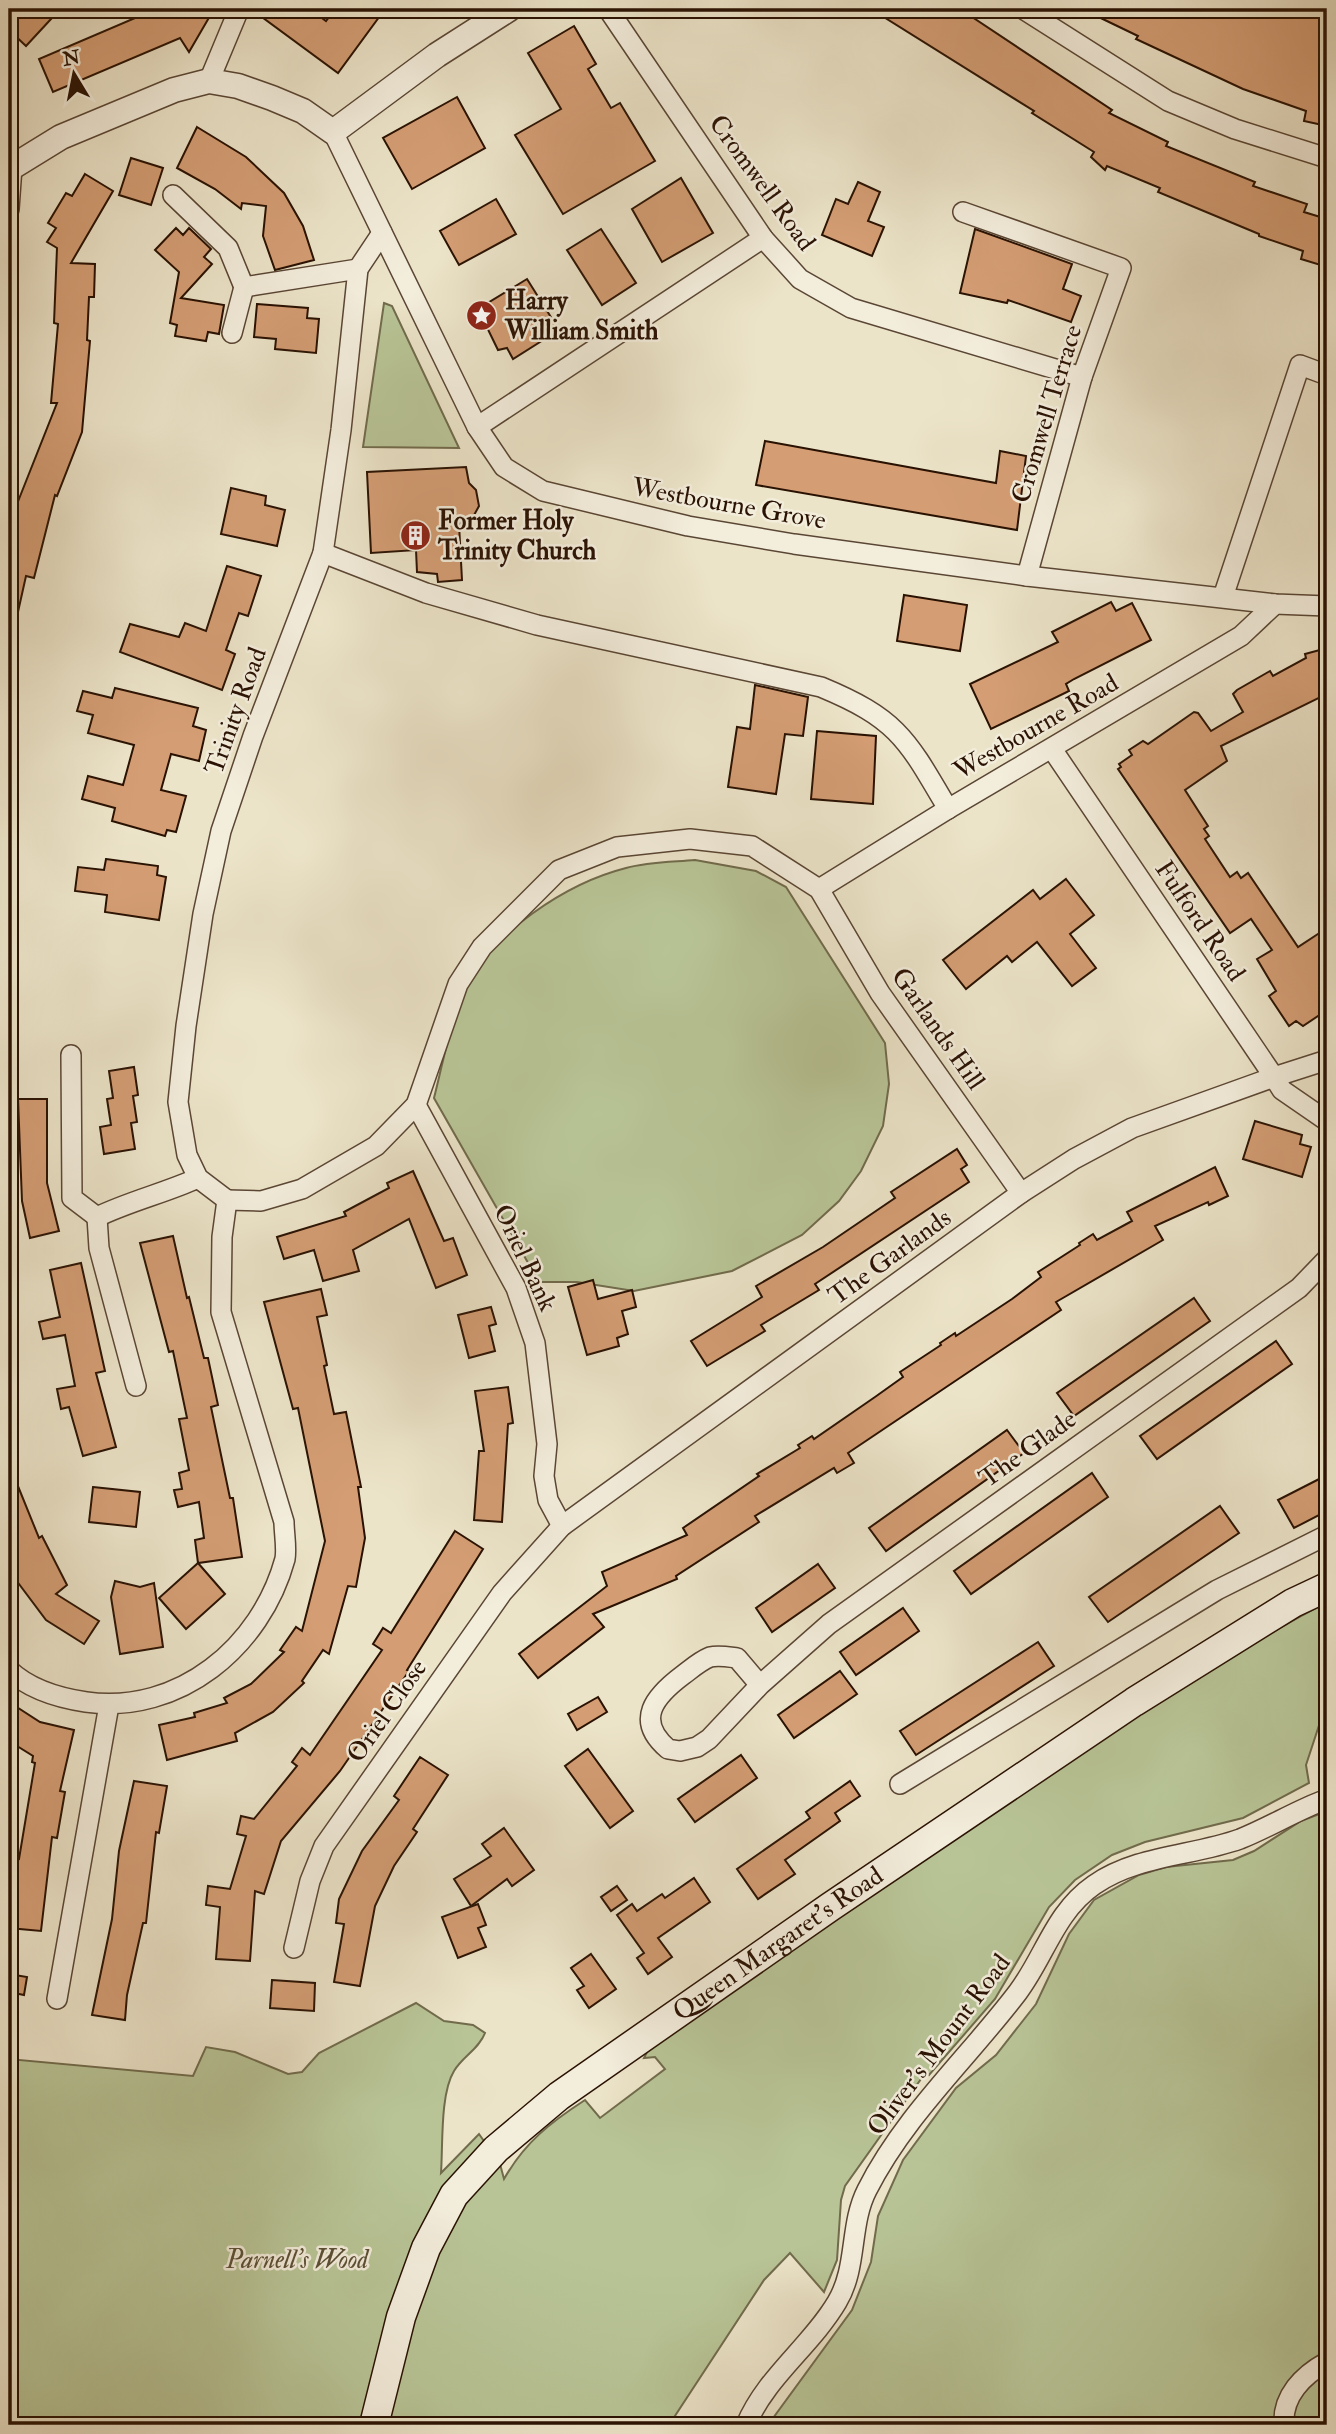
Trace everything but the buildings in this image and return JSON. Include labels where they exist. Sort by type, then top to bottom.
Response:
[{"type":"main road","name":"Queen Margaret's Road","points":[[374,2425],[401,2316],[426,2248],[453,2195],[496,2149],[559,2096],[853,1891],[1134,1702],[1293,1603],[1327,1587]]},
{"type":"street","points":[[209,81],[239,9]]},
{"type":"street","points":[[9,209],[10,168],[61,137],[174,90],[209,81],[238,86],[303,111],[333,132],[437,55],[509,9]]},
{"type":"street","name":"Cromwell Road","points":[[608,9],[763,237],[800,279],[851,308],[1082,377]]},
{"type":"street","points":[[1023,9],[1168,101],[1235,129],[1327,158]]},
{"type":"street","name":"Westbourne Grove","points":[[333,132],[477,427],[504,467],[543,491],[596,506],[794,544],[1027,576],[1275,604],[1327,606]]},
{"type":"street","points":[[173,195],[228,248],[244,287],[232,333]]},
{"type":"street","name":"Cromwell Terrace","points":[[963,212],[1121,268],[1082,377],[1027,576]]},
{"type":"street","name":"Trinity Road","points":[[198,1178],[187,1155],[178,1102],[203,914],[222,831],[249,747],[323,553],[341,430],[358,269],[382,233]]},
{"type":"street","points":[[477,427],[763,237]]},
{"type":"street","points":[[244,287],[358,269]]},
{"type":"street","points":[[1223,597],[1300,365],[1327,375]]},
{"type":"street","points":[[323,553],[426,593],[537,625],[821,687],[864,704],[899,731],[948,809]]},
{"type":"street","name":"Westbourne Road","points":[[819,889],[948,809],[1241,636],[1275,604]]},
{"type":"street","name":"Fulford Road","points":[[1052,749],[1274,1077]]},
{"type":"street","points":[[97,1217],[132,1200],[169,1191],[198,1178],[227,1200],[261,1201],[302,1189],[376,1146],[416,1105],[458,984],[482,947],[559,870],[617,847],[690,839],[752,846],[819,889]]},
{"type":"street","name":"Garlands Hill","points":[[819,889],[880,993],[1021,1193]]},
{"type":"street","points":[[71,1055],[72,1198],[97,1217],[99,1248],[136,1386]]},
{"type":"street","points":[[1327,1060],[1274,1077],[1282,1090],[1327,1121]]},
{"type":"street","name":"The Garlands","points":[[562,1526],[1021,1193],[1074,1159],[1132,1128],[1274,1077]]},
{"type":"street","name":"Oriel Bank","points":[[416,1105],[520,1299],[535,1343],[547,1444],[544,1476],[548,1500],[562,1526]]},
{"type":"street","points":[[9,1670],[19,1680],[63,1699],[109,1705],[169,1693],[211,1670],[231,1653],[259,1621],[285,1558],[284,1522],[221,1312],[222,1237],[227,1200]]},
{"type":"street","name":"The Glade","points":[[760,1685],[737,1658],[711,1657],[668,1686],[654,1700],[649,1719],[654,1732],[668,1749],[680,1751],[697,1747],[709,1739],[760,1685],[829,1624],[1299,1288],[1327,1259]]},
{"type":"street","name":"Oriel Close","points":[[294,1948],[310,1881],[324,1846],[502,1592],[562,1526]]},
{"type":"street","points":[[900,1784],[1217,1590],[1327,1535]]},
{"type":"street","points":[[57,1999],[109,1705]]},
{"type":"street","name":"Oliver's Mount Road","points":[[746,2425],[777,2377],[838,2301],[851,2264],[854,2228],[866,2190],[907,2126],[1021,1988],[1069,1906],[1093,1885],[1130,1868],[1239,1839],[1327,1799]]},
{"type":"street","points":[[1284,2425],[1286,2406],[1291,2395],[1301,2381],[1327,2362]]},
{"type":"green space","points":[[384,303],[392,306],[459,448],[363,447]]},
{"type":"green space","points":[[695,860],[756,871],[786,887],[885,1043],[889,1084],[883,1126],[861,1171],[839,1201],[802,1235],[732,1271],[634,1291],[577,1282],[539,1282],[434,1098],[460,1003],[477,969],[492,949],[511,930],[556,898],[579,885],[626,868]]},
{"type":"green space","name":"Parnell's Wood","points":[[1327,1602],[1327,1701],[1306,1765],[1309,1783],[1243,1818],[1145,1842],[1112,1855],[1075,1880],[1049,1907],[995,1999],[929,2075],[926,2072],[845,2186],[841,2200],[837,2260],[824,2292],[790,2253],[764,2280],[669,2425],[9,2425],[9,2059],[193,2076],[206,2047],[235,2052],[288,2074],[302,2072],[319,2053],[416,2003],[444,2021],[473,2025],[485,2033],[479,2044],[457,2066],[446,2093],[441,2173],[479,2134],[500,2164],[504,2179],[530,2144],[573,2108],[585,2100],[600,2118],[665,2069],[655,2057],[644,2058],[648,2050],[734,1989],[908,1868],[1118,1728],[1200,1675]]},
{"type":"green space","points":[[1327,1811],[1327,2425],[768,2425],[852,2310],[871,2262],[878,2216],[903,2160],[956,2088],[996,2055],[1036,2004],[1069,1934],[1094,1900],[1139,1875],[1166,1867],[1233,1860],[1254,1851],[1301,1821]]},
{"type":"place","name":"Harry William Smith","points":[[482,316]]},
{"type":"place","name":"Former Holy Trinity Church","points":[[415,536]]}]
